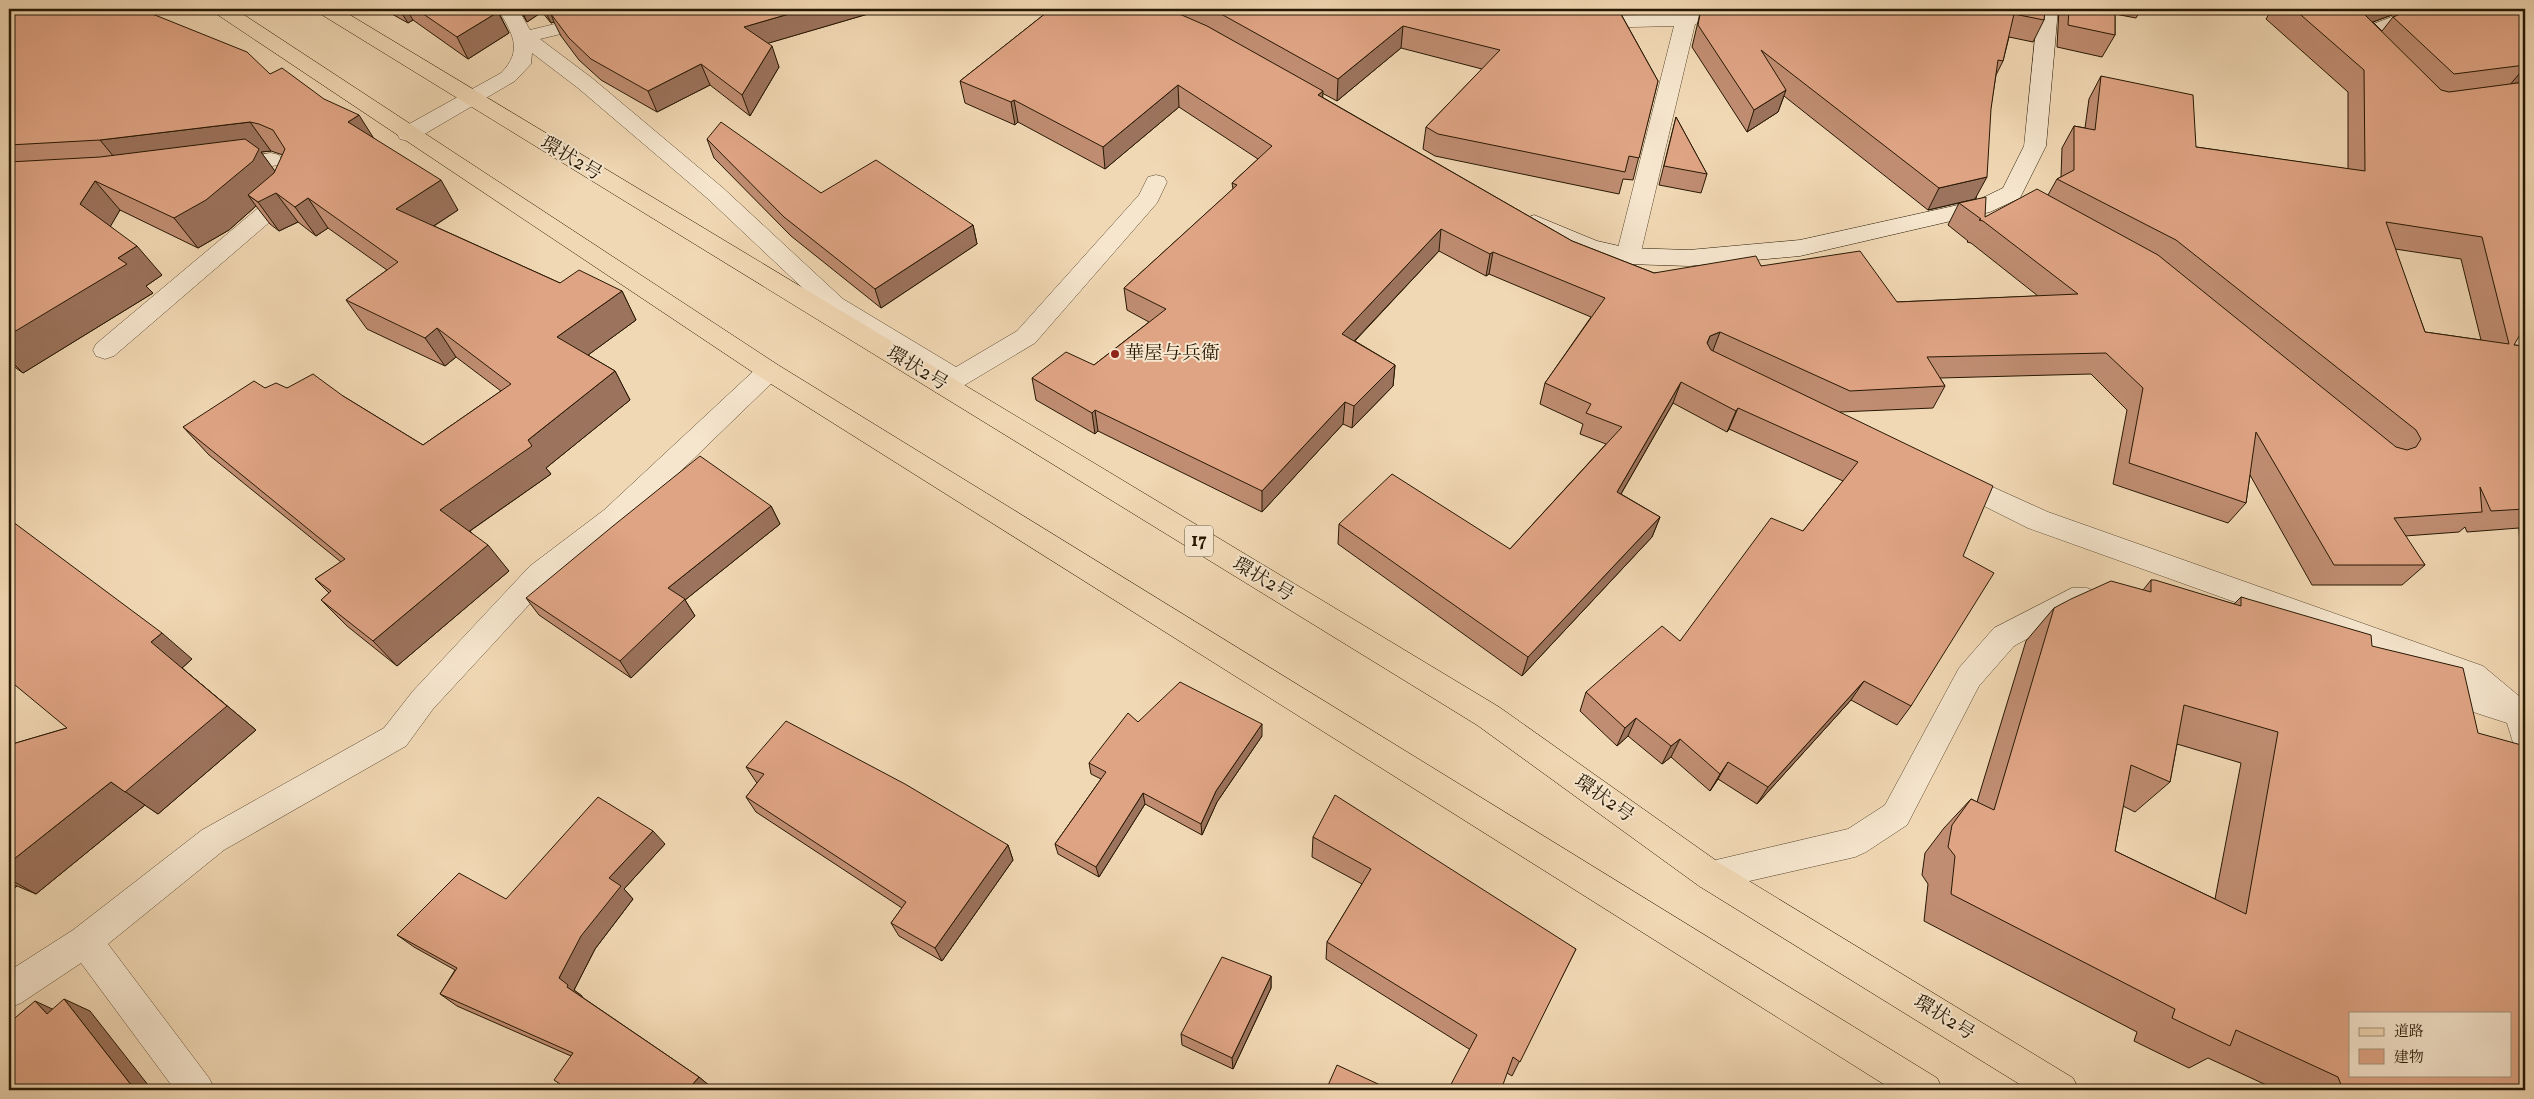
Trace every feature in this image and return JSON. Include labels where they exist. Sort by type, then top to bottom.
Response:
[{"type":"main road","points":[[222,9],[408,134],[769,371],[1925,1090]]},
{"type":"main road","name":"環状2号","points":[[326,9],[470,98],[949,382],[1488,716],[1710,874],[2061,1090]]},
{"type":"street","points":[[508,9],[524,37],[585,84],[715,193],[835,305],[949,382],[1026,337],[1150,198],[1156,182]]},
{"type":"street","points":[[524,37],[640,9]]},
{"type":"street","points":[[1570,20],[1600,23],[1686,20],[1741,9]]},
{"type":"street","points":[[1519,214],[1545,229],[1591,248],[1628,256],[1689,258],[1800,248],[2021,198],[2035,146],[2048,9]]},
{"type":"street","points":[[2388,64],[2359,36],[2431,9]]},
{"type":"street","points":[[1628,256],[1686,20]]},
{"type":"street","points":[[408,134],[508,77],[521,64],[524,37]]},
{"type":"street","points":[[105,350],[286,196],[293,178],[284,166],[271,160],[212,167]]},
{"type":"street","points":[[9,991],[85,941],[213,840],[395,737],[423,700],[540,574],[614,518],[769,371]]},
{"type":"street","points":[[1933,469],[2038,520],[2473,675],[2524,723]]},
{"type":"street","points":[[1710,874],[1855,842],[1896,815],[1969,677],[2004,637],[2072,600],[2109,600]]},
{"type":"street","points":[[2371,667],[2524,723]]},
{"type":"street","points":[[85,941],[198,1090]]},
{"type":"building","points":[[9,9],[140,9],[247,52],[270,74],[282,68],[324,99],[359,115],[348,122],[441,180],[396,209],[560,283],[579,270],[622,291],[557,337],[615,371],[528,440],[532,446],[440,510],[488,545],[373,641],[321,600],[331,591],[315,579],[345,559],[183,427],[254,381],[265,388],[276,383],[287,388],[313,374],[343,396],[423,445],[511,384],[437,328],[425,338],[346,300],[398,262],[308,198],[295,207],[276,193],[258,202],[248,195],[274,173],[285,149],[273,130],[250,122],[100,140],[9,145]]},
{"type":"building","points":[[416,9],[497,9],[498,12],[457,37]]},
{"type":"building","points":[[575,9],[806,9],[744,27],[772,46],[742,95],[701,64],[648,91],[591,59],[569,38],[551,14]]},
{"type":"building","points":[[1051,9],[1168,9],[1207,26],[1323,91],[1318,95],[1572,241],[1654,273],[1756,256],[1761,266],[1860,251],[1897,302],[2078,294],[1959,203],[1986,197],[1985,217],[2037,189],[2158,255],[2396,447],[2407,450],[2416,447],[2421,439],[2416,430],[2176,240],[2057,179],[2074,170],[2074,126],[2095,130],[2101,76],[2193,95],[2196,147],[2365,171],[2364,70],[2294,9],[2366,9],[2363,13],[2441,90],[2449,92],[2525,82],[2525,326],[2514,345],[2525,346],[2525,509],[2491,511],[2480,487],[2482,512],[2394,518],[2425,565],[2334,565],[2256,432],[2246,503],[2129,463],[2143,388],[2106,353],[1927,357],[1945,386],[1850,391],[1720,332],[1710,336],[1707,343],[1711,350],[1993,486],[1963,556],[1994,573],[1911,706],[1864,681],[1768,787],[1728,762],[1720,774],[1680,739],[1671,746],[1636,718],[1625,728],[1586,692],[1662,626],[1680,641],[1771,518],[1803,531],[1858,462],[1738,408],[1736,411],[1681,382],[1617,492],[1660,517],[1528,657],[1339,524],[1392,474],[1510,549],[1622,427],[1586,413],[1591,404],[1545,383],[1605,298],[1493,252],[1490,254],[1441,229],[1342,334],[1395,365],[1354,406],[1345,402],[1262,491],[1095,410],[1092,413],[1032,378],[1066,352],[1094,365],[1166,309],[1124,288],[1237,185],[1232,183],[1272,146],[1178,85],[1103,147],[1014,100],[1011,102],[960,81]],"holes":[[[2386,222],[2482,237],[2509,344],[2425,332]]]},
{"type":"building","points":[[1209,9],[1618,9],[1658,81],[1639,158],[1629,156],[1625,172],[1438,134],[1426,127],[1500,50],[1403,26],[1338,79]]},
{"type":"building","points":[[1701,9],[2045,9],[2044,20],[2014,14],[2003,61],[1998,60],[1991,109],[1987,177],[1939,188],[1761,50],[1786,90],[1754,110],[1698,25]]},
{"type":"building","points":[[2069,9],[2115,9],[2115,35],[2068,25]]},
{"type":"building","points":[[2413,9],[2525,9],[2525,65],[2454,74],[2393,17]]},
{"type":"building","points":[[1676,117],[1707,174],[1664,166]]},
{"type":"building","points":[[721,122],[821,193],[876,160],[973,225],[875,289],[784,217],[707,139]]},
{"type":"building","points":[[245,139],[259,149],[253,161],[206,200],[174,218],[95,181],[80,204],[137,246],[118,258],[127,264],[9,335],[9,162],[100,157]]},
{"type":"building","points":[[700,456],[771,506],[668,588],[685,599],[620,661],[526,598],[613,526]]},
{"type":"building","points":[[9,519],[162,633],[151,642],[227,706],[125,792],[111,782],[9,863],[9,745],[67,728],[9,680]]},
{"type":"building","points":[[2151,580],[2155,580],[2241,606],[2241,597],[2371,635],[2372,646],[2463,668],[2478,733],[2525,746],[2525,1090],[2343,1090],[2338,1077],[2236,1030],[2230,1046],[2172,1018],[2175,1009],[1951,894],[1955,856],[1948,847],[1952,825],[1971,799],[1994,810],[2054,608],[2111,581],[2151,592]],"holes":[[[2184,705],[2278,732],[2246,914],[2115,851],[2131,765],[2170,782]]]},
{"type":"building","points":[[1180,682],[1262,724],[1216,791],[1201,824],[1143,793],[1096,867],[1055,844],[1106,772],[1089,763],[1128,713],[1138,722]]},
{"type":"building","points":[[786,721],[905,784],[1008,845],[935,948],[891,923],[906,902],[746,797],[764,774],[746,767]]},
{"type":"building","points":[[1335,795],[1576,949],[1520,1062],[1513,1057],[1501,1090],[1448,1090],[1477,1035],[1327,942],[1371,869],[1313,837]]},
{"type":"building","points":[[598,797],[653,831],[609,878],[621,886],[581,936],[559,978],[568,985],[567,987],[699,1077],[692,1085],[701,1090],[569,1090],[554,1080],[573,1053],[440,994],[457,968],[397,935],[459,873],[506,899]]},
{"type":"building","points":[[1222,957],[1271,976],[1232,1058],[1181,1034]]},
{"type":"building","points":[[64,999],[135,1090],[9,1090],[9,1023],[35,1001],[47,1014]]},
{"type":"building","points":[[1337,1065],[1391,1090],[1326,1090]]},
{"type":"place","name":"華屋与兵衛","points":[[1115,354]]}]
